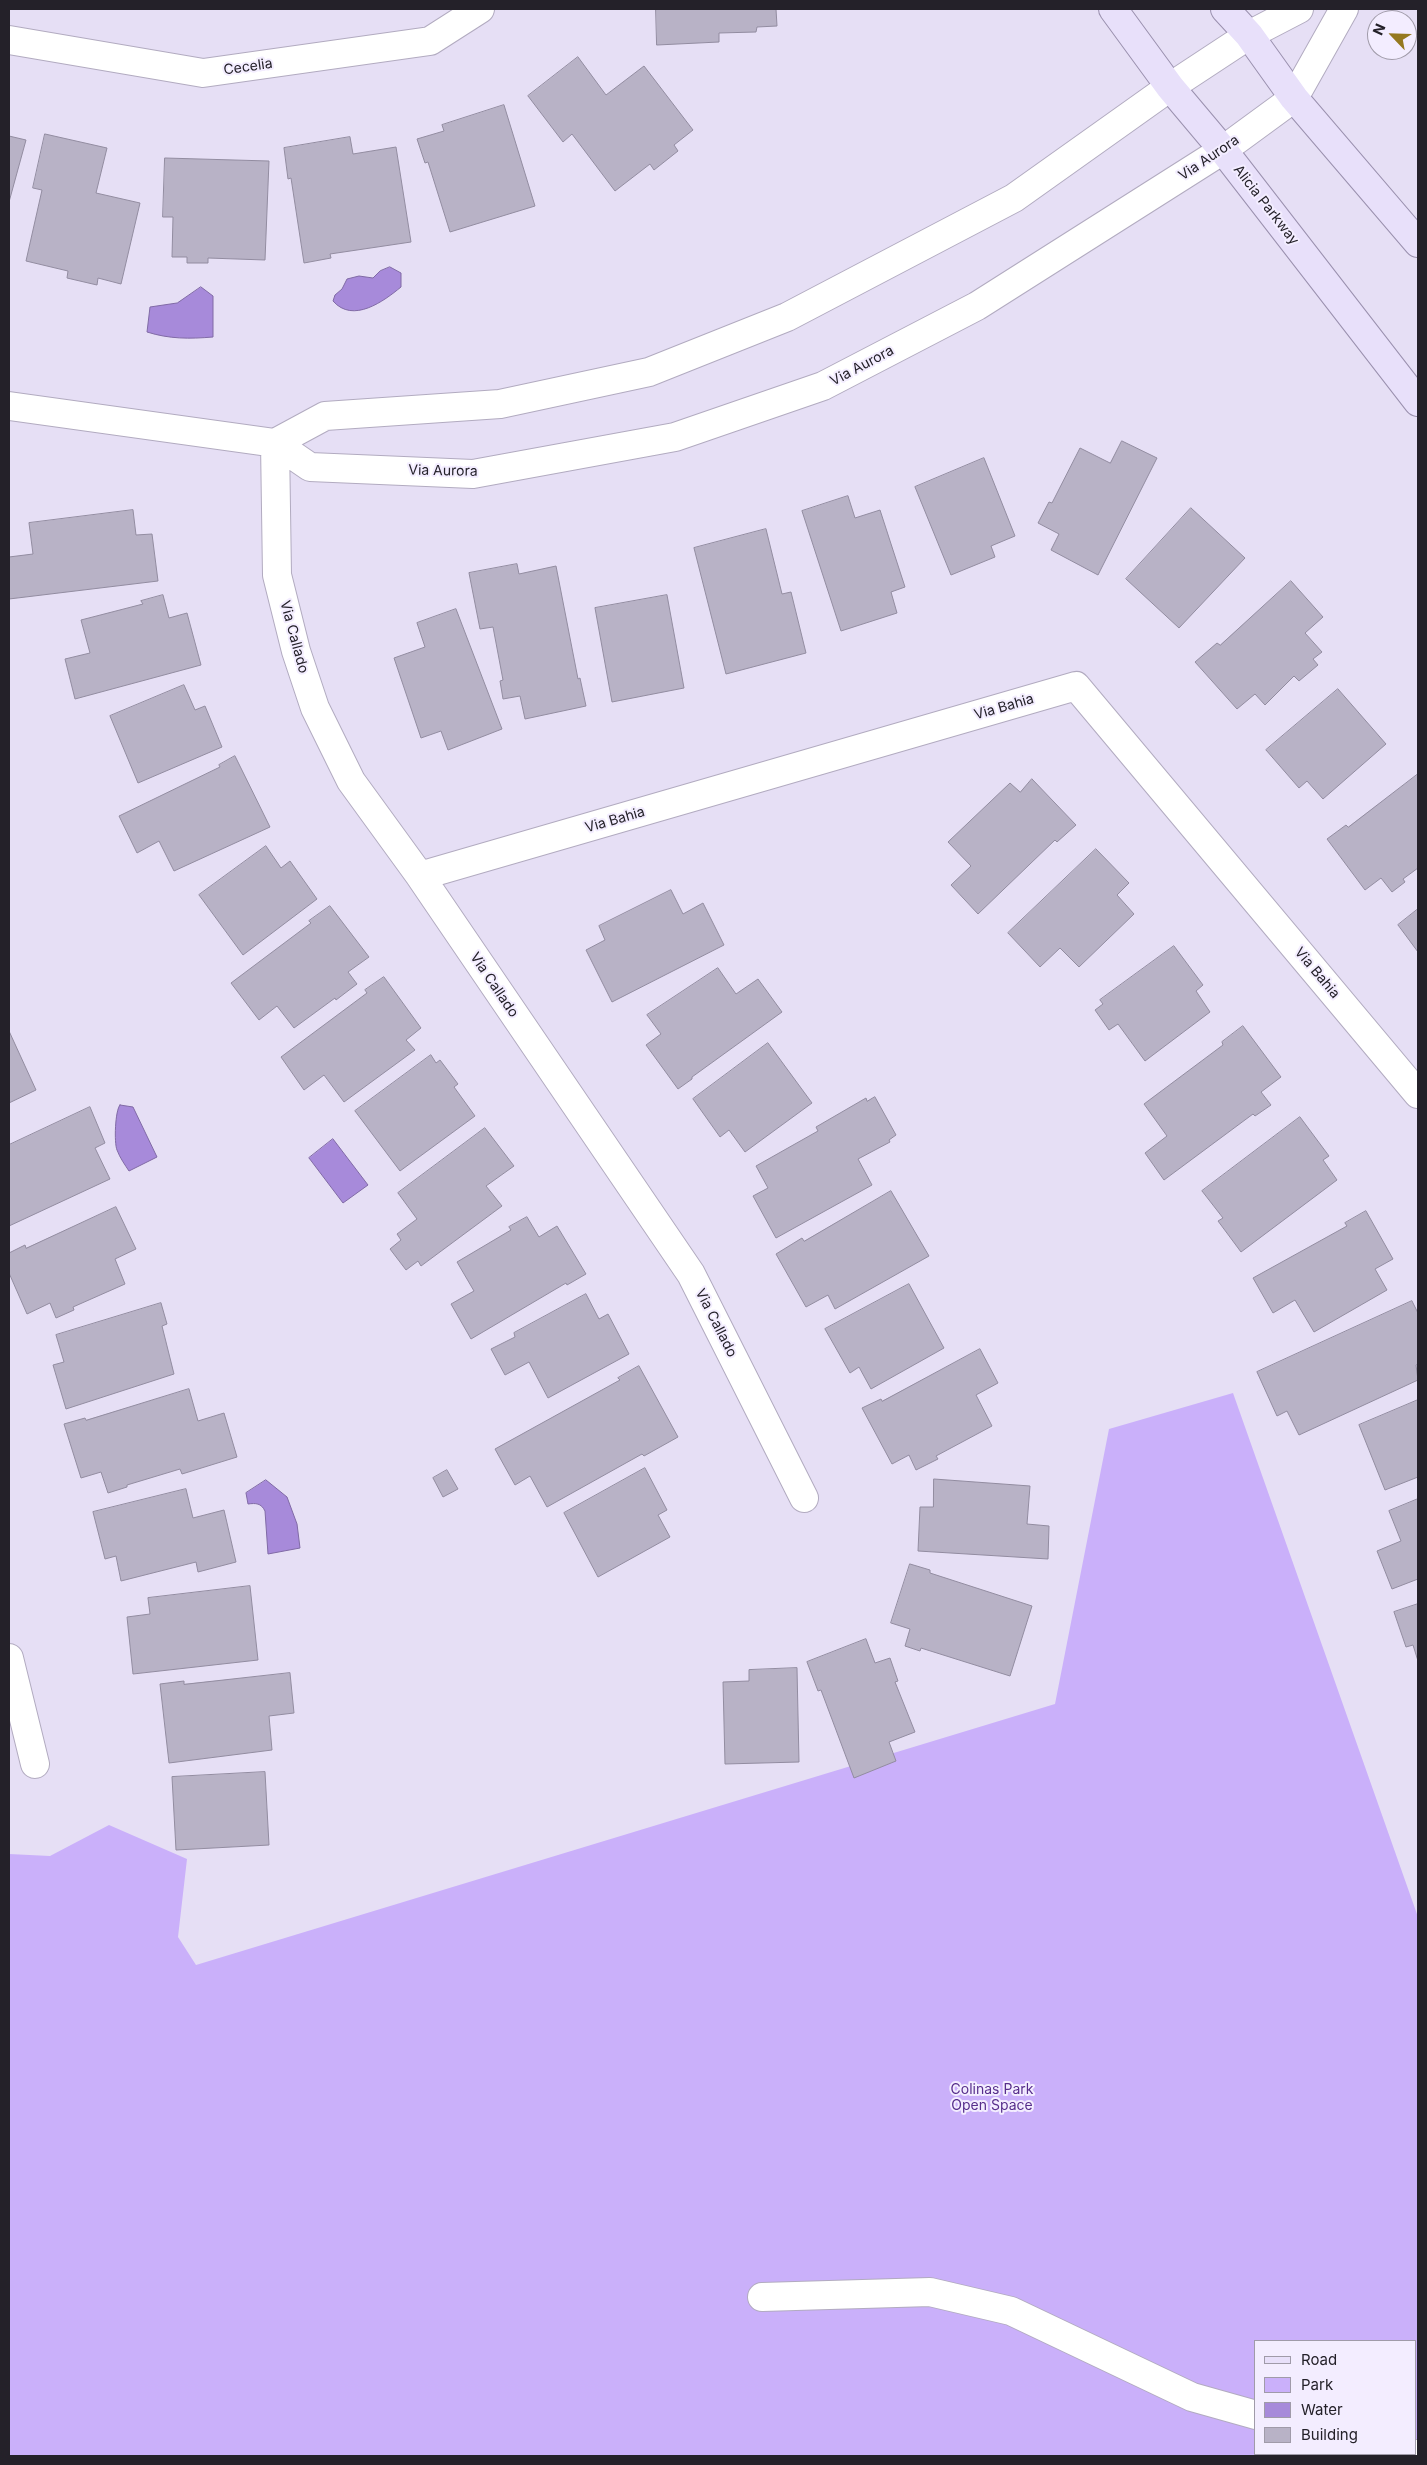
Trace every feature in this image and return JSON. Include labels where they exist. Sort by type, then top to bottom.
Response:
[{"type":"main road","name":"Alicia Parkway","points":[[1113,9],[1170,87],[1223,150],[1418,402]]},
{"type":"main road","points":[[1225,9],[1249,36],[1294,98],[1418,243]]},
{"type":"street","name":"Cecelia","points":[[9,40],[203,73],[430,41],[480,9]]},
{"type":"street","points":[[275,443],[325,416],[500,404],[649,372],[769,325],[1014,198],[1170,87],[1249,36],[1299,9]]},
{"type":"street","name":"Via Aurora","points":[[9,406],[275,443],[310,467],[473,474],[674,437],[823,386],[977,306],[1223,150],[1294,98],[1344,9]]},
{"type":"street","name":"Via Callado","points":[[275,443],[277,575],[296,651],[314,708],[351,781],[420,876],[691,1274],[804,1498]]},
{"type":"street","name":"Via Bahia","points":[[420,876],[1076,686],[1418,1094]]},
{"type":"street","points":[[9,1658],[35,1764]]},
{"type":"street","points":[[762,2297],[930,2292],[1011,2311],[1192,2397],[1254,2413]]},
{"type":"green space","name":"Colinas Park Open Space","points":[[1233,1393],[1418,1917],[1418,2456],[9,2456],[9,1854],[50,1856],[109,1825],[187,1859],[178,1937],[196,1965],[1055,1704],[1109,1429]]},
{"type":"water","points":[[390,267],[401,273],[401,287],[377,304],[359,310],[350,310],[341,308],[333,301],[335,295],[342,289],[347,279],[359,276],[373,278],[380,271]]},
{"type":"water","points":[[201,287],[213,296],[213,337],[179,338],[147,332],[150,307],[177,303]]},
{"type":"water","points":[[120,1105],[133,1107],[157,1157],[129,1171],[116,1146],[116,1120]]},
{"type":"water","points":[[333,1139],[368,1185],[343,1203],[309,1158]]},
{"type":"water","points":[[266,1480],[287,1497],[297,1524],[300,1548],[268,1554],[265,1511],[258,1504],[248,1504],[246,1493]]},
{"type":"building","points":[[656,9],[776,9],[777,26],[757,27],[756,32],[719,33],[719,42],[657,45]]},
{"type":"building","points":[[578,57],[606,95],[644,66],[693,130],[674,145],[678,151],[654,170],[650,164],[615,191],[572,134],[563,142],[528,96]]},
{"type":"building","points":[[504,105],[535,206],[450,232],[428,162],[425,163],[417,139],[444,131],[442,125]]},
{"type":"building","points":[[45,134],[107,148],[96,193],[140,203],[121,284],[98,278],[97,285],[67,278],[68,271],[26,261],[42,190],[33,188]]},
{"type":"building","points":[[9,136],[26,140],[9,202]]},
{"type":"building","points":[[350,137],[353,154],[396,147],[411,242],[330,254],[331,258],[304,263],[291,178],[288,179],[284,148]]},
{"type":"building","points":[[165,158],[269,161],[265,260],[208,258],[208,263],[187,263],[187,257],[172,257],[173,217],[163,217]]},
{"type":"building","points":[[1122,441],[1157,458],[1098,575],[1051,550],[1059,534],[1038,523],[1049,502],[1052,503],[1080,448],[1110,463]]},
{"type":"building","points":[[984,458],[1015,536],[991,546],[995,557],[951,575],[915,487]]},
{"type":"building","points":[[848,496],[855,518],[880,510],[905,587],[891,592],[897,613],[841,631],[802,511]]},
{"type":"building","points":[[1191,508],[1245,558],[1179,628],[1126,579]]},
{"type":"building","points":[[133,510],[136,535],[152,534],[158,581],[9,599],[9,557],[33,554],[29,523]]},
{"type":"building","points":[[766,529],[782,594],[791,592],[806,653],[726,674],[694,548]]},
{"type":"building","points":[[517,564],[519,574],[556,566],[578,679],[580,678],[586,706],[525,719],[520,696],[503,699],[500,681],[503,680],[493,627],[480,629],[469,573]]},
{"type":"building","points":[[1291,581],[1323,617],[1305,633],[1322,652],[1313,659],[1318,665],[1299,681],[1294,676],[1265,705],[1255,694],[1237,709],[1195,662],[1217,643],[1220,645]]},
{"type":"building","points":[[163,595],[169,618],[187,613],[201,665],[75,699],[65,659],[90,653],[81,620],[143,604],[141,601]]},
{"type":"building","points":[[667,595],[684,688],[612,702],[595,608]]},
{"type":"building","points":[[456,609],[502,729],[448,750],[441,731],[421,738],[394,658],[425,647],[417,623]]},
{"type":"building","points":[[184,685],[195,710],[205,706],[222,747],[138,783],[110,716]]},
{"type":"building","points":[[1338,689],[1386,744],[1323,799],[1307,781],[1299,788],[1266,750]]},
{"type":"building","points":[[235,756],[270,827],[174,871],[159,841],[137,853],[119,816],[220,767],[219,765]]},
{"type":"building","points":[[1418,774],[1418,868],[1403,879],[1405,882],[1392,892],[1381,878],[1365,890],[1327,839],[1346,825],[1348,827]]},
{"type":"building","points":[[1032,779],[1076,825],[1057,842],[1055,840],[978,914],[951,885],[971,866],[948,842],[1010,783],[1020,792]]},
{"type":"building","points":[[266,846],[281,868],[290,861],[317,899],[243,955],[199,895]]},
{"type":"building","points":[[1096,849],[1129,883],[1117,895],[1134,914],[1079,967],[1060,948],[1040,967],[1008,933]]},
{"type":"building","points":[[671,890],[683,914],[703,903],[724,945],[612,1002],[586,950],[605,940],[599,926]]},
{"type":"building","points":[[330,906],[369,957],[348,972],[357,984],[294,1028],[277,1006],[259,1020],[231,983],[311,923],[309,921]]},
{"type":"building","points":[[1418,909],[1418,952],[1398,925]]},
{"type":"building","points":[[1174,946],[1203,985],[1196,991],[1210,1012],[1145,1061],[1118,1024],[1109,1030],[1095,1010],[1103,1004],[1100,1000]]},
{"type":"building","points":[[718,968],[736,994],[758,979],[782,1012],[678,1089],[646,1045],[661,1034],[647,1015]]},
{"type":"building","points":[[384,977],[421,1028],[406,1040],[415,1050],[344,1102],[324,1075],[304,1090],[281,1057],[367,993],[365,990]]},
{"type":"building","points":[[1243,1026],[1281,1077],[1261,1092],[1271,1105],[1255,1116],[1253,1114],[1164,1180],[1145,1153],[1167,1136],[1144,1104],[1223,1045],[1222,1042]]},
{"type":"building","points":[[9,1031],[36,1090],[9,1103]]},
{"type":"building","points":[[768,1043],[812,1103],[745,1152],[729,1130],[720,1137],[693,1099]]},
{"type":"building","points":[[431,1055],[436,1063],[440,1060],[458,1084],[454,1087],[475,1116],[400,1171],[355,1111]]},
{"type":"building","points":[[875,1097],[896,1135],[889,1140],[890,1142],[858,1159],[872,1185],[776,1238],[753,1196],[768,1188],[756,1166],[818,1131],[816,1127],[866,1098],[867,1101]]},
{"type":"building","points":[[90,1107],[105,1143],[95,1148],[110,1179],[9,1226],[9,1145]]},
{"type":"building","points":[[1300,1117],[1329,1156],[1323,1160],[1337,1180],[1241,1252],[1218,1221],[1223,1218],[1202,1191]]},
{"type":"building","points":[[485,1128],[514,1166],[486,1186],[502,1206],[421,1266],[418,1261],[406,1270],[390,1249],[401,1240],[397,1234],[417,1219],[398,1193]]},
{"type":"building","points":[[891,1191],[929,1256],[835,1309],[828,1295],[806,1307],[776,1254],[802,1238],[804,1241]]},
{"type":"building","points":[[116,1207],[136,1249],[115,1259],[125,1284],[73,1307],[74,1310],[56,1318],[50,1303],[27,1314],[9,1273],[9,1253],[25,1245],[26,1248]]},
{"type":"building","points":[[1366,1211],[1393,1259],[1375,1269],[1387,1290],[1314,1332],[1295,1300],[1273,1313],[1253,1278],[1347,1226],[1345,1223]]},
{"type":"building","points":[[527,1217],[539,1237],[557,1226],[586,1274],[567,1285],[566,1283],[471,1339],[451,1304],[474,1291],[457,1262],[511,1230],[509,1227]]},
{"type":"building","points":[[909,1284],[944,1348],[871,1389],[859,1367],[850,1373],[825,1329]]},
{"type":"building","points":[[586,1294],[599,1319],[608,1314],[629,1354],[548,1398],[529,1362],[505,1375],[491,1349],[515,1337],[514,1333]]},
{"type":"building","points":[[1412,1301],[1418,1313],[1418,1364],[1416,1365],[1418,1380],[1299,1435],[1287,1411],[1277,1416],[1257,1372]]},
{"type":"building","points":[[161,1303],[167,1324],[162,1326],[174,1374],[66,1409],[53,1365],[64,1362],[56,1335]]},
{"type":"building","points":[[980,1349],[998,1383],[976,1395],[992,1426],[936,1456],[938,1459],[916,1470],[909,1455],[892,1464],[862,1408],[881,1399],[882,1401]]},
{"type":"building","points":[[639,1366],[678,1437],[644,1456],[642,1454],[547,1507],[530,1476],[515,1485],[495,1449],[620,1380],[618,1378]]},
{"type":"building","points":[[189,1389],[198,1421],[224,1413],[237,1457],[182,1474],[180,1469],[127,1485],[127,1487],[108,1493],[101,1472],[81,1478],[64,1424],[85,1418],[86,1420]]},
{"type":"building","points":[[1418,1400],[1418,1477],[1385,1490],[1359,1425]]},
{"type":"building","points":[[645,1468],[667,1510],[658,1515],[670,1537],[598,1577],[564,1513]]},
{"type":"building","points":[[447,1470],[458,1489],[443,1497],[433,1478]]},
{"type":"building","points":[[934,1479],[1030,1486],[1027,1524],[1049,1526],[1048,1559],[918,1551],[920,1507],[933,1507]]},
{"type":"building","points":[[186,1489],[193,1518],[224,1510],[236,1562],[198,1572],[196,1562],[121,1581],[116,1556],[105,1559],[93,1512]]},
{"type":"building","points":[[1418,1499],[1418,1579],[1392,1589],[1377,1551],[1401,1541],[1389,1511]]},
{"type":"building","points":[[910,1564],[930,1570],[930,1573],[1032,1606],[1010,1676],[921,1648],[920,1651],[905,1646],[910,1629],[891,1623]]},
{"type":"building","points":[[250,1586],[258,1660],[133,1674],[127,1617],[150,1614],[148,1598]]},
{"type":"building","points":[[1418,1604],[1418,1661],[1413,1645],[1406,1647],[1394,1612]]},
{"type":"building","points":[[866,1639],[875,1663],[890,1658],[898,1681],[895,1682],[915,1732],[889,1742],[896,1761],[854,1778],[821,1690],[818,1691],[807,1662]]},
{"type":"building","points":[[797,1668],[799,1762],[725,1764],[723,1682],[749,1681],[749,1670]]},
{"type":"building","points":[[290,1673],[294,1713],[269,1716],[272,1750],[169,1763],[160,1684],[184,1681],[184,1684]]},
{"type":"building","points":[[265,1772],[269,1845],[176,1850],[172,1777]]}]
